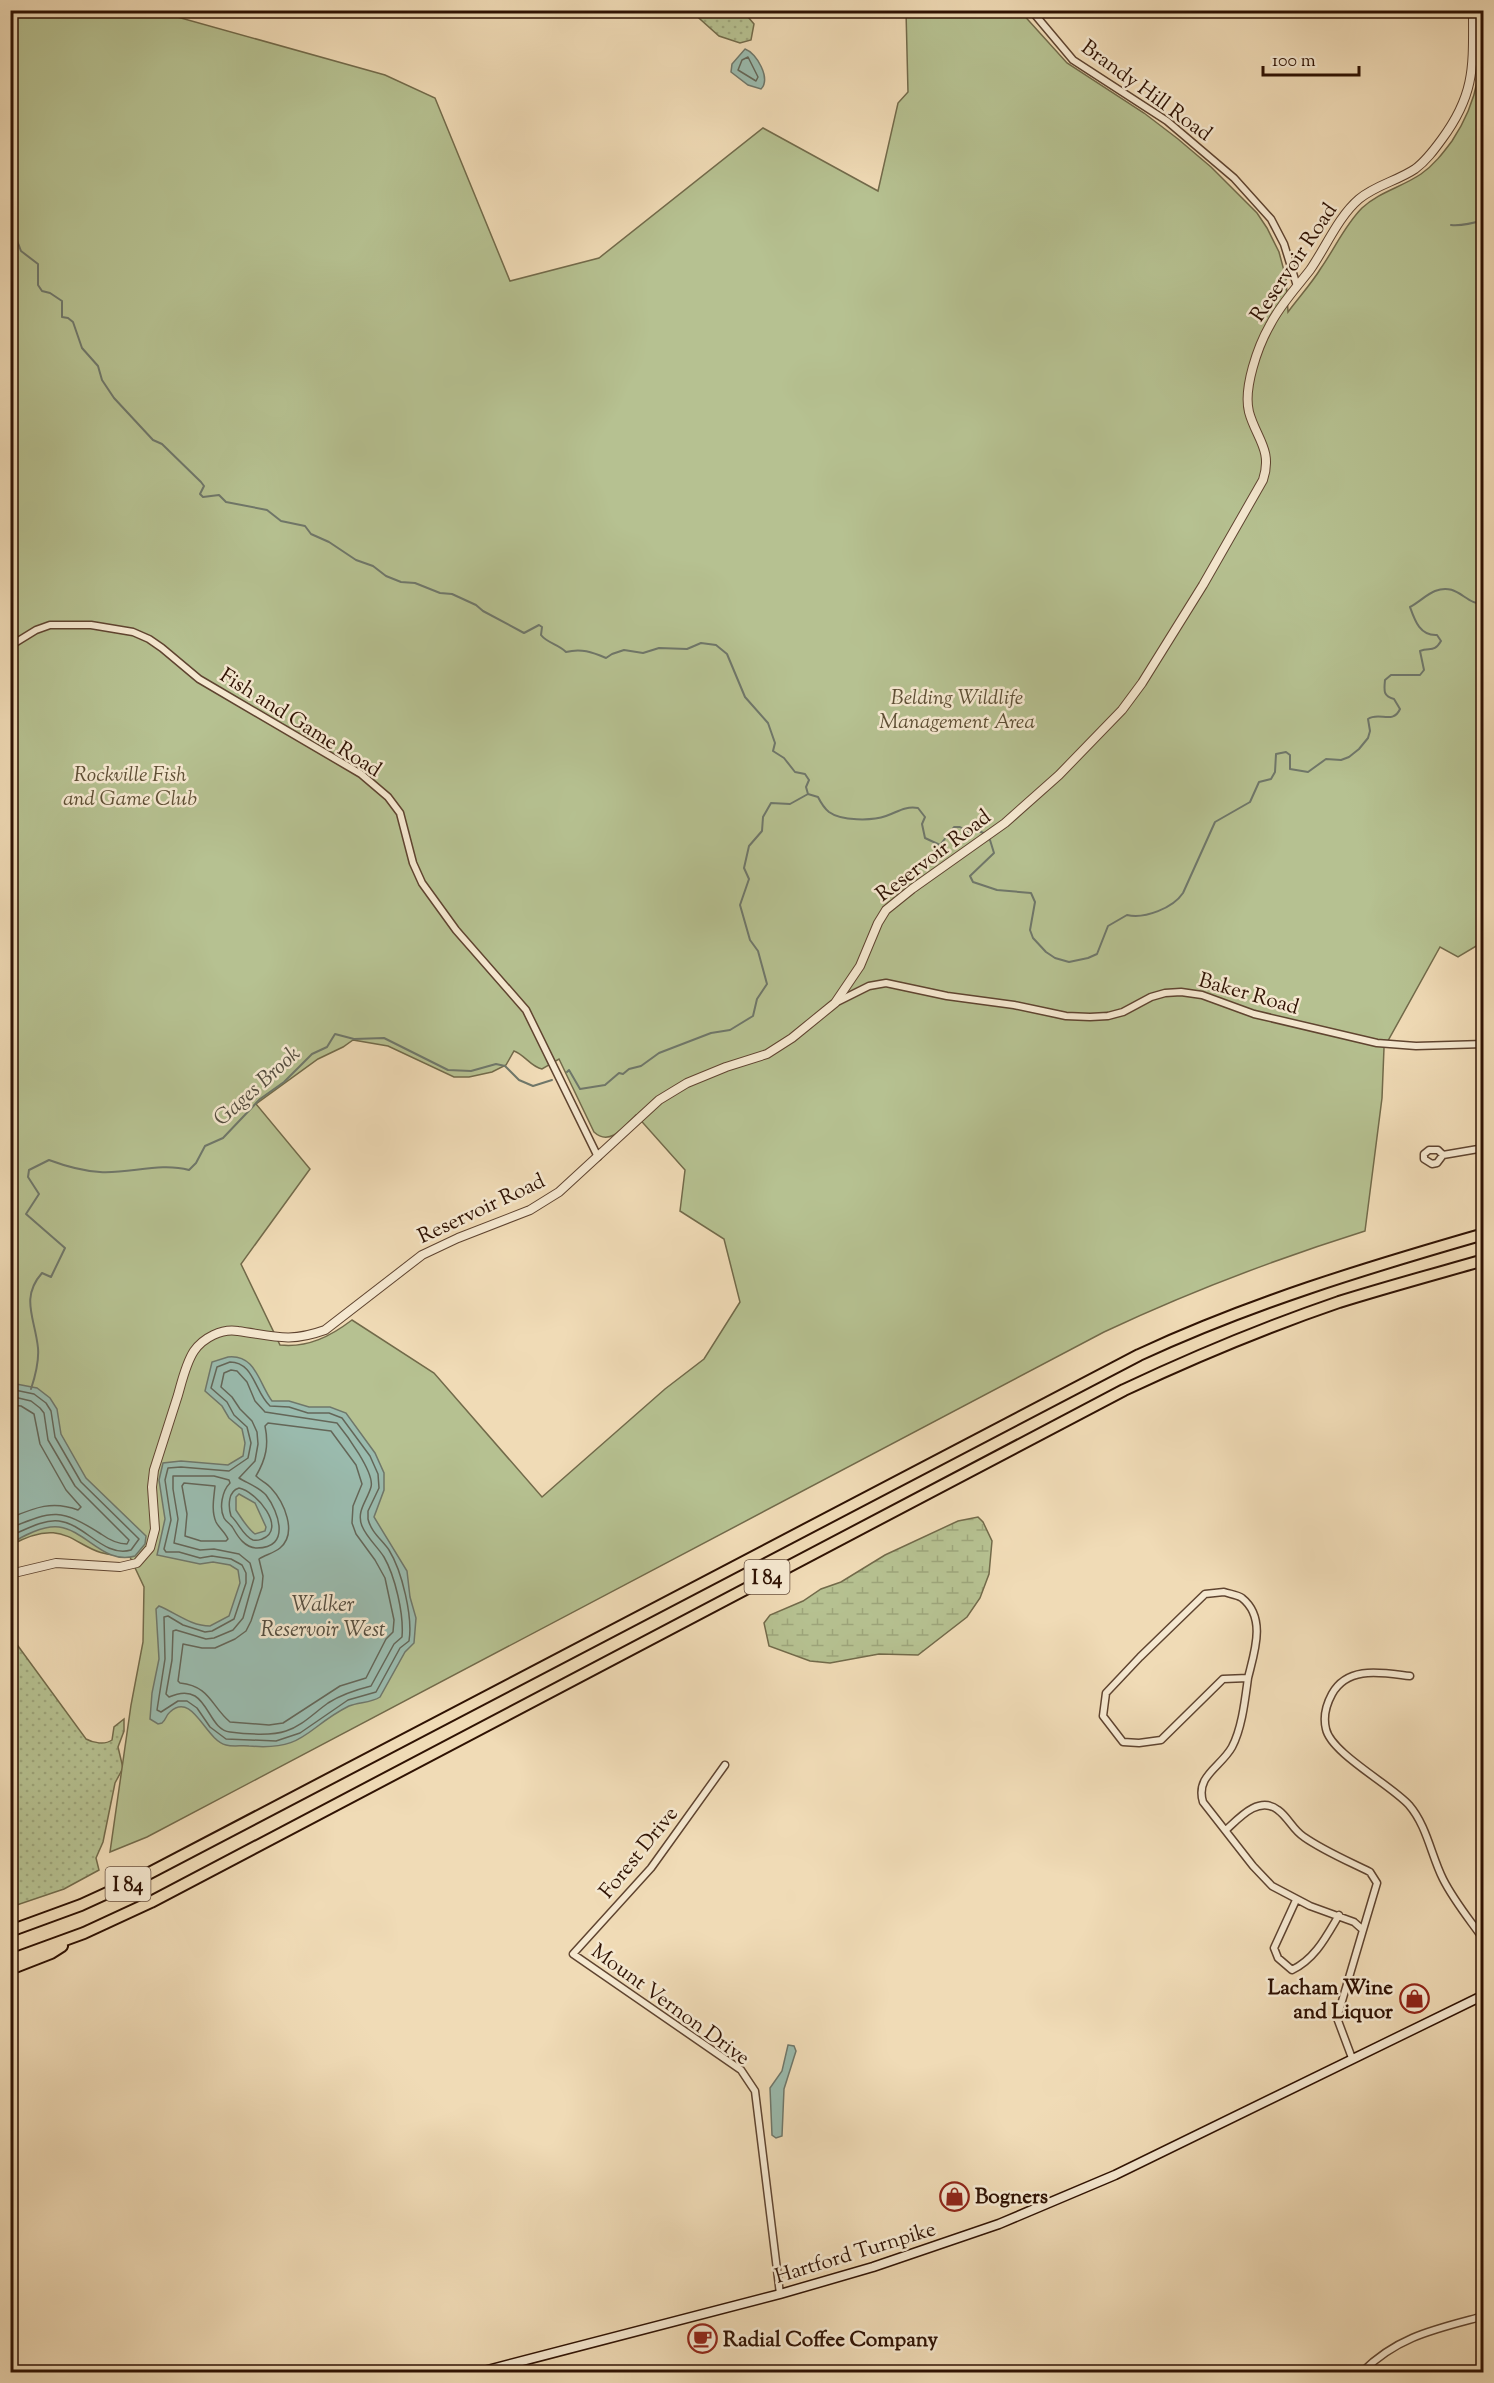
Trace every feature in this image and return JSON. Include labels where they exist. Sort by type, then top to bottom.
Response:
[{"type":"highway","name":"I 84","points":[[11,1930],[81,1905],[140,1878],[1131,1359],[1209,1324],[1295,1291],[1350,1272],[1484,1234]]},
{"type":"highway","name":"I 84","points":[[10,1960],[70,1938],[174,1890],[1124,1390],[1206,1352],[1293,1318],[1365,1294],[1484,1260]]},
{"type":"highway","points":[[10,1969],[51,1953],[70,1938]]},
{"type":"main road","name":"Hartford Turnpike","points":[[480,2373],[780,2294],[873,2267],[999,2224],[1115,2175],[1484,1995]]},
{"type":"street","name":"Brandy Hill Road","points":[[1031,10],[1073,60],[1167,121],[1234,178],[1271,219],[1284,244],[1297,286]]},
{"type":"street","name":"Reservoir Road","points":[[10,1574],[56,1563],[120,1567],[130,1566],[142,1559],[150,1548],[155,1529],[152,1487],[154,1470],[185,1372],[193,1353],[202,1341],[220,1332],[235,1330],[280,1338],[307,1336],[325,1330],[422,1255],[458,1238],[530,1210],[559,1192],[659,1100],[687,1083],[767,1054],[792,1038],[835,1004],[860,966],[886,910],[977,844],[1035,797],[1122,710],[1142,683],[1203,585],[1263,480],[1266,467],[1265,451],[1249,411],[1247,395],[1261,343],[1270,324],[1348,211],[1358,200],[1374,189],[1413,170],[1425,161],[1461,111],[1473,74],[1473,10]]},
{"type":"street","name":"Fish and Game Road","points":[[10,646],[36,630],[50,626],[91,625],[133,632],[162,648],[199,679],[327,753],[361,774],[379,789],[400,813],[413,863],[422,883],[436,904],[526,1010],[598,1157]]},
{"type":"street","name":"Baker Road","points":[[835,1004],[869,986],[886,984],[1066,1016],[1090,1017],[1116,1014],[1151,997],[1181,992],[1202,995],[1254,1014],[1377,1043],[1416,1046],[1484,1044]]},
{"type":"street","points":[[1443,1155],[1484,1148]]},
{"type":"street","points":[[1248,1678],[1223,1679],[1161,1740],[1139,1743],[1123,1742],[1103,1716],[1106,1693],[1205,1594],[1224,1592],[1241,1598],[1254,1613],[1257,1639],[1239,1726],[1232,1747],[1202,1784],[1200,1793],[1203,1802],[1253,1866],[1272,1886],[1296,1900],[1354,1922],[1363,1930]]},
{"type":"street","points":[[1410,1676],[1358,1673],[1344,1680],[1333,1693],[1325,1712],[1326,1731],[1338,1747],[1409,1805],[1421,1824],[1449,1890],[1484,1940]]},
{"type":"street","name":"Forest Drive","points":[[573,1954],[651,1868],[724,1765]]},
{"type":"street","points":[[1226,1830],[1247,1810],[1258,1806],[1270,1806],[1278,1809],[1301,1836],[1370,1872],[1377,1883],[1337,2018],[1352,2058]]},
{"type":"street","points":[[1296,1900],[1275,1948],[1278,1958],[1292,1970],[1317,1951],[1339,1916]]},
{"type":"street","name":"Mount Vernon Drive","points":[[573,1954],[741,2070],[755,2091],[780,2294]]},
{"type":"street","points":[[1362,2373],[1386,2352],[1416,2335],[1484,2316]]},
{"type":"green space","name":"Belding Wildlife Management Area","points":[[925,10],[1020,11],[1067,63],[1144,113],[1178,139],[1211,167],[1257,213],[1267,228],[1279,252],[1286,278],[1288,312],[1314,279],[1345,229],[1362,208],[1421,174],[1434,163],[1452,141],[1469,109],[1478,78],[1481,11],[1483,11],[1483,942],[1458,957],[1440,947],[1384,1048],[1382,1098],[1365,1231],[1233,1277],[1104,1332],[147,1837],[110,1852],[131,1705],[143,1642],[144,1587],[129,1555],[111,1555],[96,1551],[62,1534],[49,1533],[32,1536],[11,1545],[10,1351],[14,1347],[10,1343],[11,11],[156,11],[385,75],[435,98],[510,281],[599,258],[763,128],[878,191],[898,103],[908,92],[906,11],[922,13]],"holes":[[[353,1040],[388,1046],[454,1077],[469,1077],[492,1072],[506,1065],[514,1051],[542,1069],[559,1059],[594,1132],[600,1136],[611,1136],[636,1115],[685,1170],[680,1211],[724,1239],[740,1302],[704,1359],[665,1389],[542,1497],[434,1373],[352,1320],[319,1340],[300,1345],[280,1345],[241,1264],[310,1169],[256,1104],[318,1059]]]},
{"type":"green space","points":[[691,11],[743,11],[754,24],[751,40],[740,43],[719,36]]},
{"type":"green space","points":[[978,1517],[992,1541],[989,1574],[980,1598],[967,1617],[918,1655],[879,1654],[830,1663],[810,1661],[769,1646],[764,1623],[770,1615],[803,1601],[821,1589],[841,1582],[885,1555],[958,1521]]},
{"type":"green space","points":[[10,1635],[86,1739],[99,1743],[109,1742],[112,1740],[114,1727],[124,1719],[124,1731],[118,1747],[123,1768],[115,1783],[103,1842],[96,1858],[99,1870],[64,1889],[11,1907]]},
{"type":"water","points":[[745,49],[750,51],[761,67],[764,85],[761,89],[748,85],[731,72],[732,64]]},
{"type":"water","name":"Walker Reservoir West","points":[[228,1357],[245,1360],[256,1372],[272,1401],[289,1401],[309,1407],[330,1407],[346,1413],[375,1453],[384,1473],[384,1490],[374,1517],[407,1571],[410,1597],[416,1618],[414,1643],[405,1652],[380,1697],[349,1706],[304,1736],[282,1745],[268,1747],[226,1745],[212,1735],[186,1708],[178,1707],[170,1712],[162,1723],[158,1724],[150,1719],[152,1693],[159,1659],[156,1609],[159,1606],[190,1622],[210,1626],[229,1616],[240,1583],[238,1570],[230,1565],[213,1562],[200,1564],[157,1555],[165,1519],[159,1480],[163,1463],[181,1461],[228,1465],[243,1456],[245,1443],[242,1429],[205,1391],[212,1362]],"holes":[[[239,1494],[255,1503],[266,1527],[265,1531],[255,1534],[236,1510],[236,1497]]]},
{"type":"water","points":[[11,1383],[37,1388],[50,1398],[57,1409],[61,1434],[86,1478],[146,1536],[145,1544],[135,1556],[124,1558],[114,1556],[78,1534],[59,1527],[40,1529],[11,1544]]},
{"type":"water","points":[[788,2045],[794,2046],[796,2051],[784,2089],[782,2136],[776,2138],[772,2135],[770,2088],[782,2071]]},
{"type":"waterway","points":[[1451,225],[1464,225],[1484,220]]},
{"type":"waterway","points":[[10,222],[21,251],[38,264],[38,285],[42,291],[62,301],[62,317],[73,322],[82,348],[98,366],[102,380],[114,398],[153,440],[162,444],[201,482],[204,486],[200,494],[203,497],[219,495],[226,502],[267,510],[281,521],[305,526],[311,534],[329,542],[356,560],[373,566],[386,576],[401,582],[415,583],[440,593],[452,594],[524,633],[539,625],[542,627],[543,638],[566,652],[586,651],[606,658],[624,650],[643,653],[659,648],[687,649],[701,643],[716,645],[727,654],[745,697],[768,723],[775,743],[773,751],[784,758],[795,772],[805,774],[809,780],[806,787],[808,794]]},
{"type":"waterway","points":[[990,840],[994,853],[970,876],[973,882],[997,890],[1031,893],[1035,902],[1030,930],[1033,938],[1055,958],[1069,962],[1097,954],[1108,926],[1127,915],[1150,914],[1166,908],[1183,893],[1215,822],[1250,802],[1259,782],[1271,779],[1275,772],[1276,754],[1286,752],[1290,755],[1290,769],[1308,772],[1326,759],[1341,760],[1359,749],[1368,738],[1370,731],[1368,719],[1397,714],[1400,709],[1394,699],[1386,695],[1385,680],[1391,675],[1420,675],[1424,670],[1420,651],[1434,648],[1441,641],[1437,635],[1431,635],[1422,630],[1410,607],[1432,592],[1443,589],[1456,591],[1472,601],[1484,604]]},
{"type":"waterway","points":[[808,794],[818,797],[829,812],[849,819],[873,819],[905,809],[918,808],[925,817],[922,824],[925,838],[940,845],[954,827],[960,827],[969,832],[975,830],[984,833]]},
{"type":"waterway","name":"Gages Brook","points":[[567,1072],[569,1070],[580,1089],[605,1085],[619,1073],[623,1074],[629,1069],[641,1066],[659,1053],[711,1033],[730,1030],[753,1016],[757,999],[767,984],[758,951],[750,940],[740,905],[749,879],[744,868],[749,846],[762,831],[763,817],[771,803],[790,804],[808,794]]},
{"type":"waterway","name":"Gages Brook","points":[[31,1389],[38,1353],[30,1300],[32,1291],[42,1273],[51,1277],[65,1248],[26,1214],[39,1194],[28,1177],[29,1170],[49,1160],[74,1168],[100,1172],[167,1167],[189,1170],[196,1163],[205,1146],[223,1138],[260,1099],[284,1082],[312,1054],[327,1047],[335,1034],[354,1039],[384,1038],[448,1070],[471,1071],[496,1064],[505,1066],[519,1080],[533,1086],[552,1080]]},
{"type":"place","name":"Lacham Wine and Liquor","points":[[1414,1999]]},
{"type":"place","name":"Bogners","points":[[954,2196]]},
{"type":"place","name":"Radial Coffee Company","points":[[702,2339]]},
{"type":"park label","name":"Rockville Fish and Game Club","points":[[130,786]]}]
